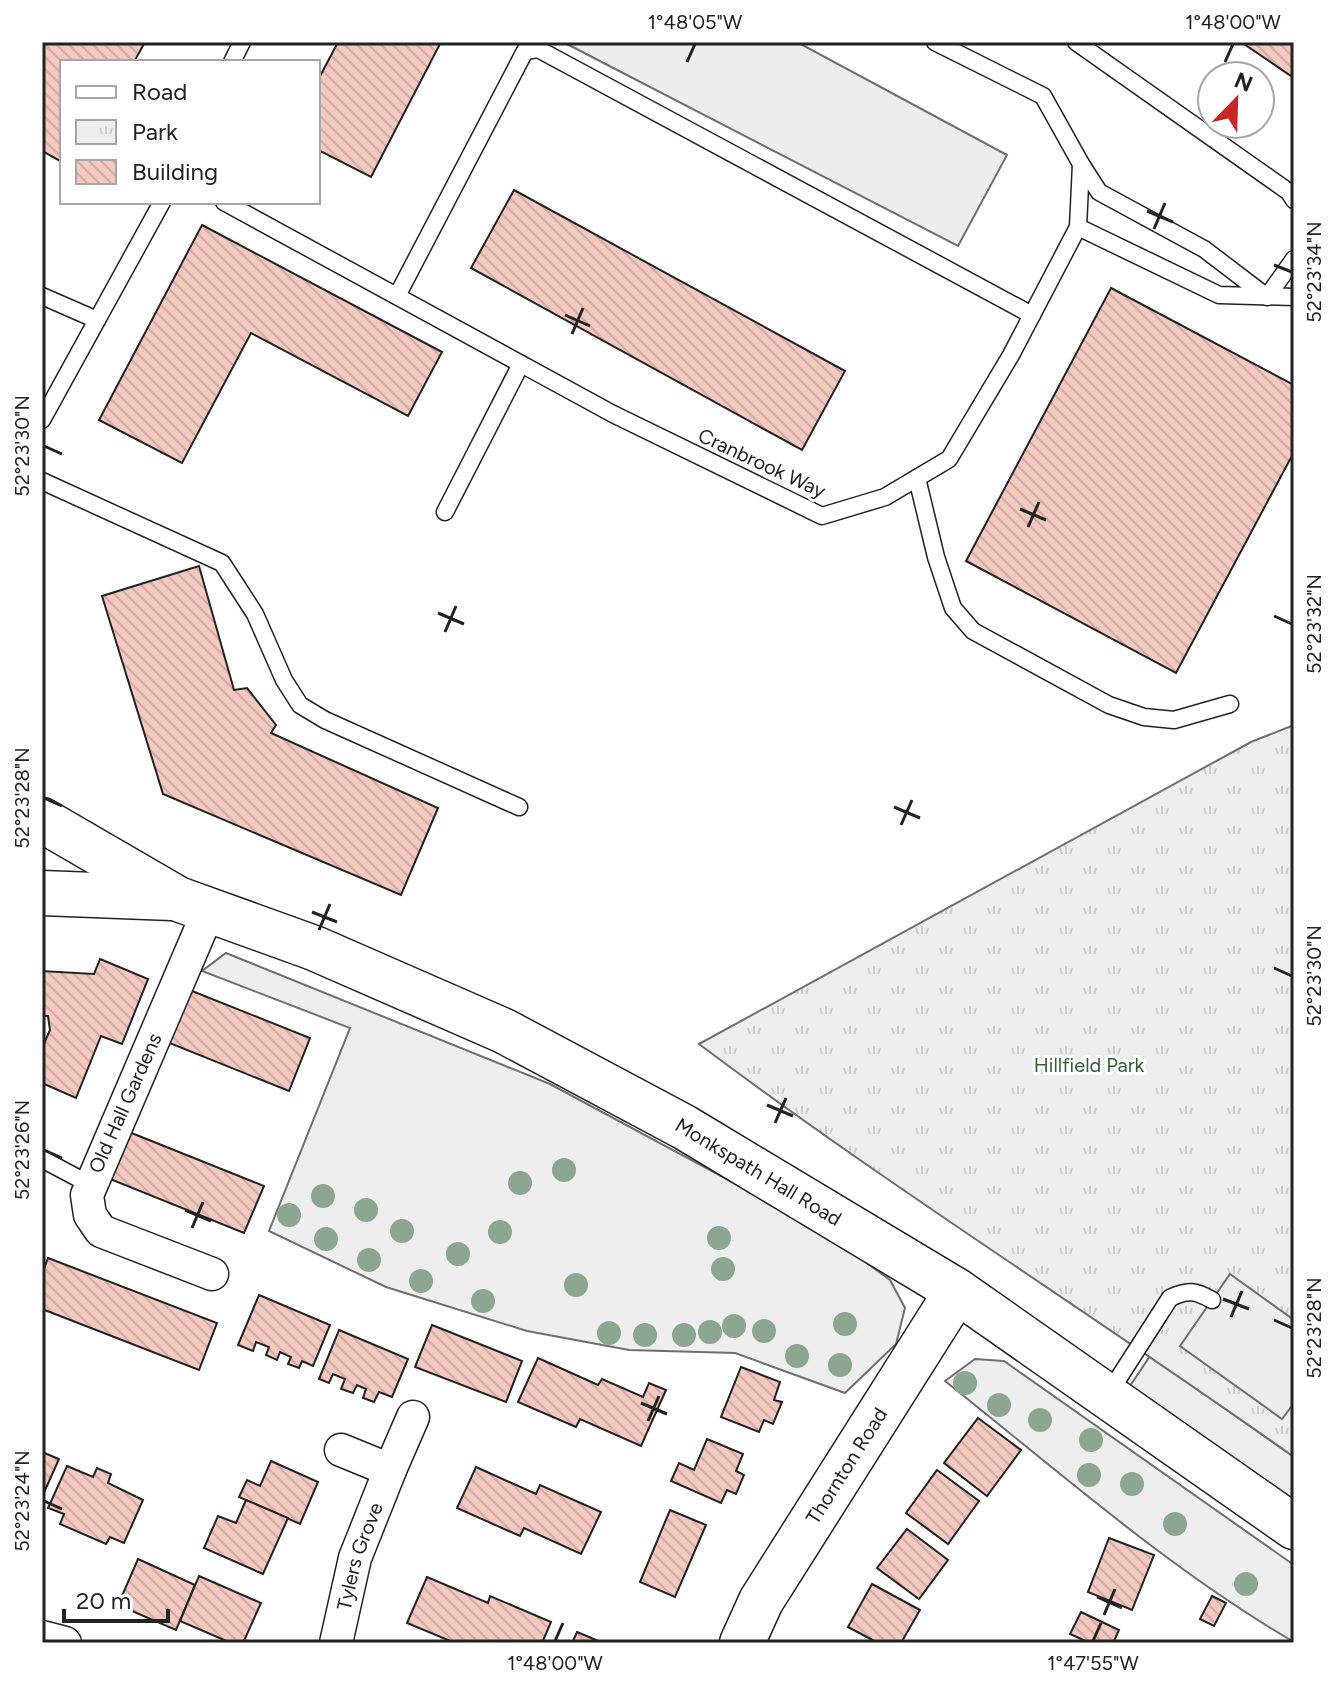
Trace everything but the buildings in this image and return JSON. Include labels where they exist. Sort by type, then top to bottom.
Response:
[{"type":"street","name":"Monkspath Hall Road","points":[[42,820],[194,904],[314,948],[504,1031],[684,1127],[957,1291],[1294,1527]]},
{"type":"street","name":"Monkspath Hall Road","points":[[42,893],[194,904]]},
{"type":"street","name":"Old Hall Gardens","points":[[194,904],[187,965],[89,1184],[87,1206],[101,1231],[212,1274]]},
{"type":"street","name":"Thornton Road","points":[[742,1643],[761,1601],[957,1291]]},
{"type":"street","name":"Tylers Grove","points":[[336,1643],[355,1558],[413,1417]]},
{"type":"street","points":[[341,1450],[390,1470]]},
{"type":"street","points":[[42,1637],[65,1643]]},
{"type":"lane","points":[[233,60],[242,42]]},
{"type":"lane","points":[[935,42],[1043,96],[1099,192],[1204,249],[1267,297]]},
{"type":"lane","points":[[1076,42],[1289,192],[1294,200]]},
{"type":"lane","points":[[397,296],[525,51],[538,49],[1032,315]]},
{"type":"lane","name":"Cranbrook Way","points":[[228,204],[613,414],[822,516],[885,497],[949,459],[1032,315],[1078,227],[1081,164]]},
{"type":"lane","points":[[42,420],[161,204]]},
{"type":"lane","points":[[1078,227],[1219,295],[1294,297]]},
{"type":"lane","points":[[1267,297],[1294,259]]},
{"type":"lane","points":[[42,296],[97,320]]},
{"type":"lane","points":[[445,512],[521,364]]},
{"type":"lane","points":[[917,478],[936,557],[953,608],[973,631],[1109,705],[1144,717],[1174,720],[1230,704]]},
{"type":"lane","points":[[42,481],[222,563],[255,614],[284,680],[300,705],[325,720],[519,807]]},
{"type":"lane","points":[[42,1159],[89,1184]]},
{"type":"lane","points":[[1108,1395],[1170,1298],[1183,1291],[1196,1291],[1212,1300]]},
{"type":"green space","name":"Hillfield Park","points":[[1294,725],[1294,1457],[846,1150],[699,1044],[1251,742]]},
{"type":"green space","points":[[226,953],[550,1084],[823,1231],[890,1280],[905,1308],[896,1344],[845,1393],[735,1353],[629,1350],[527,1331],[386,1287],[269,1231],[350,1028],[202,971]]},
{"type":"green space","points":[[1150,1356],[1294,1457],[1294,1503],[1130,1386]]},
{"type":"green space","points":[[975,1359],[1004,1361],[1294,1565],[1294,1642],[1248,1614],[1159,1551],[945,1381]]},
{"type":"shaded area","points":[[563,42],[797,42],[1007,155],[958,246]]},
{"type":"shaded area","points":[[1230,1274],[1294,1320],[1294,1403],[1282,1419],[1180,1346]]}]
